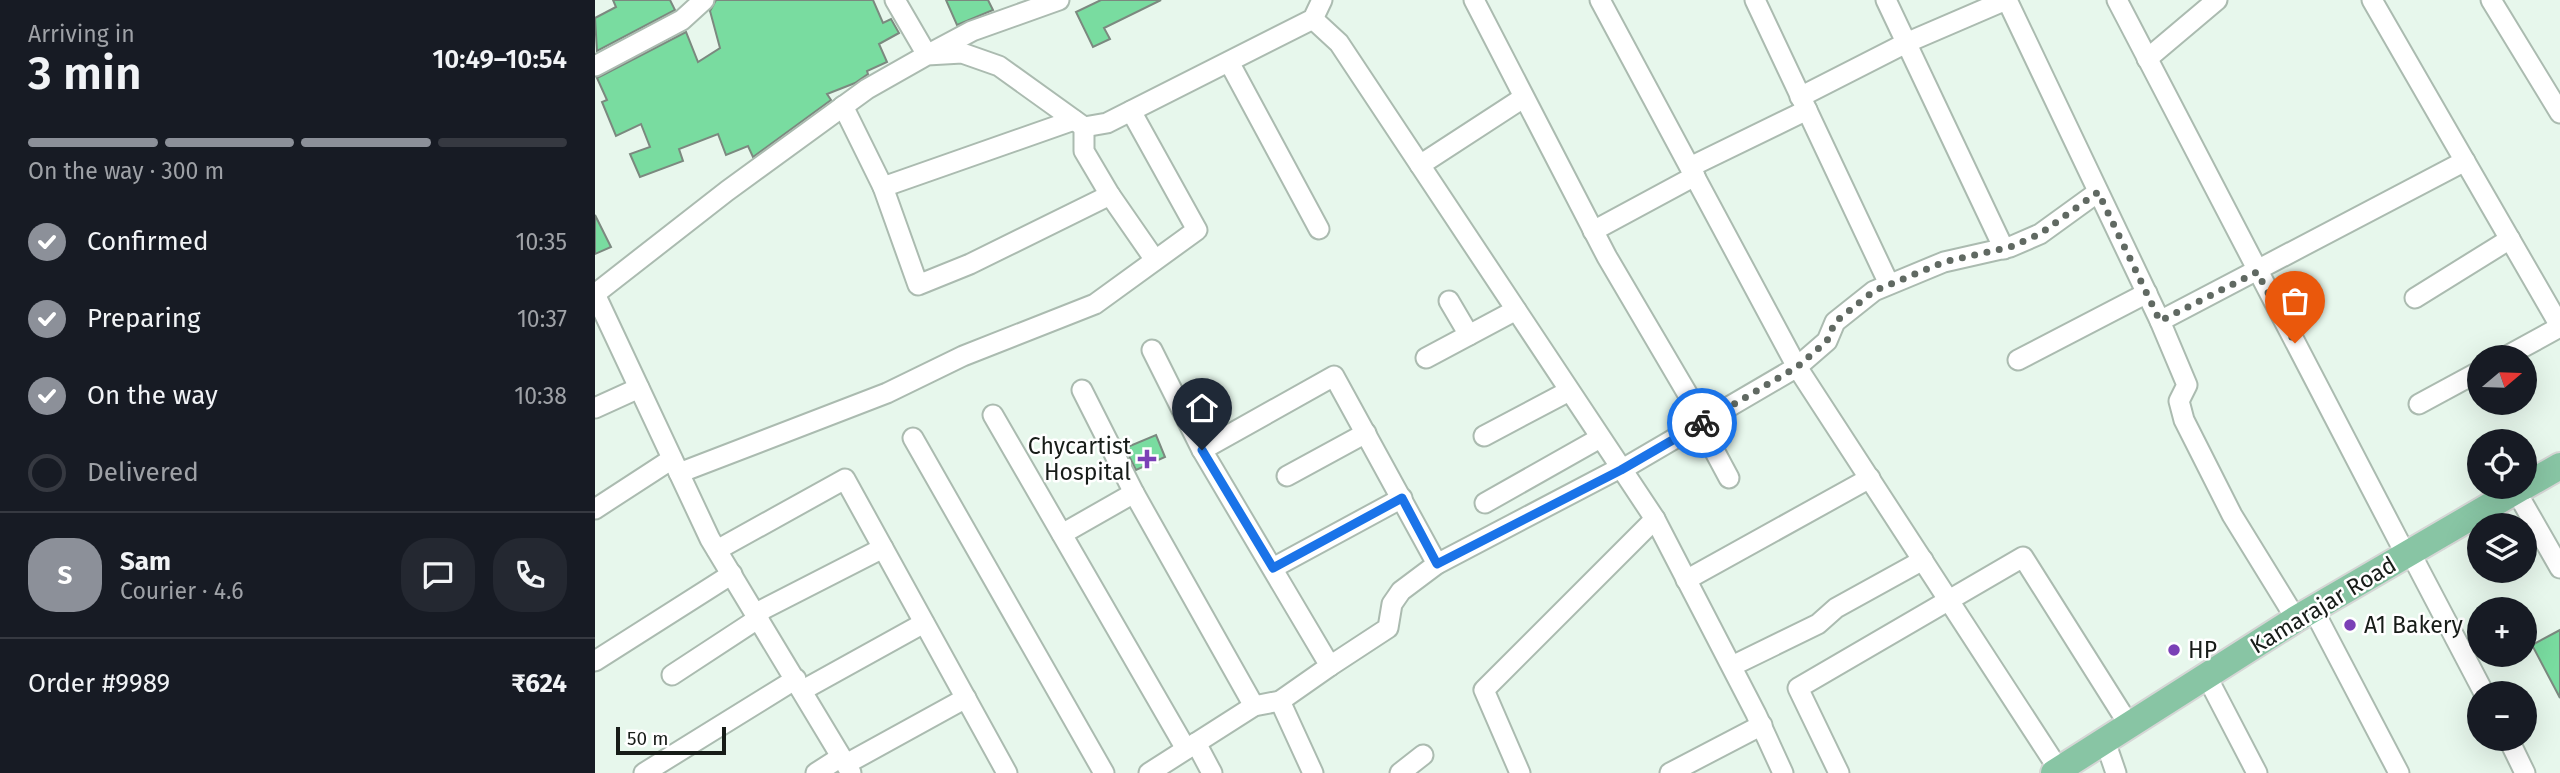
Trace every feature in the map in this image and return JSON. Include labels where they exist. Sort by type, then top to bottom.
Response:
[{"type":"main road","name":"Kamarajar Road","points":[[2537,479],[2560,466]]},
{"type":"main road","name":"Kamarajar Road","points":[[2056,771],[2304,614],[2503,499]]},
{"type":"street","points":[[595,66],[682,20],[704,0]]},
{"type":"street","points":[[895,0],[927,55]]},
{"type":"street","points":[[883,187],[1079,124],[1107,123],[1313,19],[1322,0]]},
{"type":"street","points":[[1474,0],[1593,231],[1702,423],[1729,478]]},
{"type":"street","points":[[1600,0],[1797,367],[1923,559],[2056,771]]},
{"type":"street","points":[[1755,0],[1889,284]]},
{"type":"street","points":[[1886,0],[2004,249]]},
{"type":"street","points":[[1593,231],[1906,43],[2007,0],[2160,321],[2187,385],[2179,401],[2184,420],[2232,515],[2304,614],[2399,773]]},
{"type":"street","points":[[2117,0],[2257,272],[2477,681]]},
{"type":"street","points":[[2147,58],[2217,0]]},
{"type":"street","points":[[2372,0],[2560,327],[2527,345]]},
{"type":"street","points":[[2491,0],[2560,113]]},
{"type":"street","points":[[846,764],[717,550],[595,294],[726,191],[867,89],[972,31],[1046,2]]},
{"type":"street","points":[[1313,19],[1339,43],[1655,519],[1762,725],[1783,773]]},
{"type":"street","points":[[927,55],[962,53],[999,66],[1079,124],[1084,151],[1110,195],[1155,260]]},
{"type":"street","points":[[1229,62],[1319,229]]},
{"type":"street","points":[[1420,165],[1523,98]]},
{"type":"street","points":[[843,106],[883,187],[918,285],[970,264],[1110,195]]},
{"type":"street","points":[[595,509],[676,466],[887,393],[963,356],[1095,303],[1197,230],[1131,111]]},
{"type":"street","points":[[2160,321],[2465,161]]},
{"type":"street","points":[[1149,773],[1254,706],[1280,701],[1388,628],[1392,604],[1401,591],[1437,564],[1621,469],[1797,367],[1827,341],[1835,322],[1874,291],[1944,262],[2004,249],[2040,234],[2098,192]]},
{"type":"street","points":[[2415,298],[2510,239]]},
{"type":"street","points":[[2018,360],[2147,293]]},
{"type":"street","points":[[1449,301],[1469,335]]},
{"type":"street","points":[[1426,358],[1515,310]]},
{"type":"street","points":[[1152,350],[1202,450],[1330,666]]},
{"type":"street","points":[[1202,450],[1333,376],[1437,564]]},
{"type":"street","points":[[2419,404],[2467,378]]},
{"type":"street","points":[[595,408],[639,388]]},
{"type":"street","points":[[1082,390],[1134,493],[1254,706]]},
{"type":"street","points":[[1484,436],[1569,391]]},
{"type":"street","points":[[993,415],[1191,746],[1212,773]]},
{"type":"street","points":[[1287,475],[1366,433]]},
{"type":"street","points":[[913,438],[1104,773]]},
{"type":"street","points":[[1485,503],[1600,438]]},
{"type":"street","points":[[1686,580],[1870,478]]},
{"type":"street","points":[[717,550],[845,479],[1007,773]]},
{"type":"street","points":[[1062,534],[1134,493]]},
{"type":"street","points":[[1273,568],[1402,498]]},
{"type":"street","points":[[2527,499],[2560,568]]},
{"type":"street","points":[[1520,773],[1483,690],[1655,519]]},
{"type":"street","points":[[672,675],[757,616],[883,548]]},
{"type":"street","points":[[1839,773],[1798,688],[2023,556],[2129,725]]},
{"type":"street","points":[[1731,666],[1818,624],[1836,608],[1923,559]]},
{"type":"street","points":[[595,661],[732,574]]},
{"type":"street","points":[[644,773],[799,684],[924,623]]},
{"type":"street","points":[[2207,677],[2257,773]]},
{"type":"street","points":[[816,773],[846,764],[965,698]]},
{"type":"street","points":[[1280,701],[1313,773]]},
{"type":"street","points":[[1670,773],[1762,725]]},
{"type":"street","points":[[2105,741],[2116,773]]},
{"type":"street","points":[[2514,751],[2525,773]]},
{"type":"street","points":[[1400,773],[1423,755]]},
{"type":"building","points":[[613,0],[670,0],[675,10],[597,51],[595,18],[616,7]]},
{"type":"building","points":[[716,0],[873,0],[883,23],[891,19],[899,33],[879,44],[887,62],[867,71],[868,74],[855,83],[827,94],[831,100],[753,157],[748,146],[726,155],[718,134],[679,149],[683,161],[640,177],[630,154],[650,147],[641,124],[616,136],[602,102],[607,100],[597,78],[686,32],[698,62],[720,48],[710,11]]},
{"type":"building","points":[[946,0],[988,0],[993,10],[957,25]]},
{"type":"building","points":[[1101,0],[1161,0],[1104,28],[1110,39],[1093,47],[1076,12]]},
{"type":"building","points":[[595,215],[611,247],[595,254]]},
{"type":"building","points":[[1156,435],[1165,457],[1136,470],[1125,448]]},
{"type":"building","points":[[2560,630],[2560,698],[2537,654],[2537,642]]},
{"type":"way so far","points":[[1702,423],[1797,367],[1827,341],[1835,322],[1874,291],[1944,262],[2010,247],[2040,234],[2098,192],[2160,321],[2257,272],[2295,343]]},
{"type":"place","name":"Chycartist Hospital","points":[[1147,459]]},
{"type":"place","name":"A1 Bakery","points":[[2350,625]]},
{"type":"place","name":"HP","points":[[2174,650]]},
{"type":"route","points":[[1202,450],[1273,568],[1402,498],[1437,564],[1620,468],[1621,470],[1702,423]]}]
